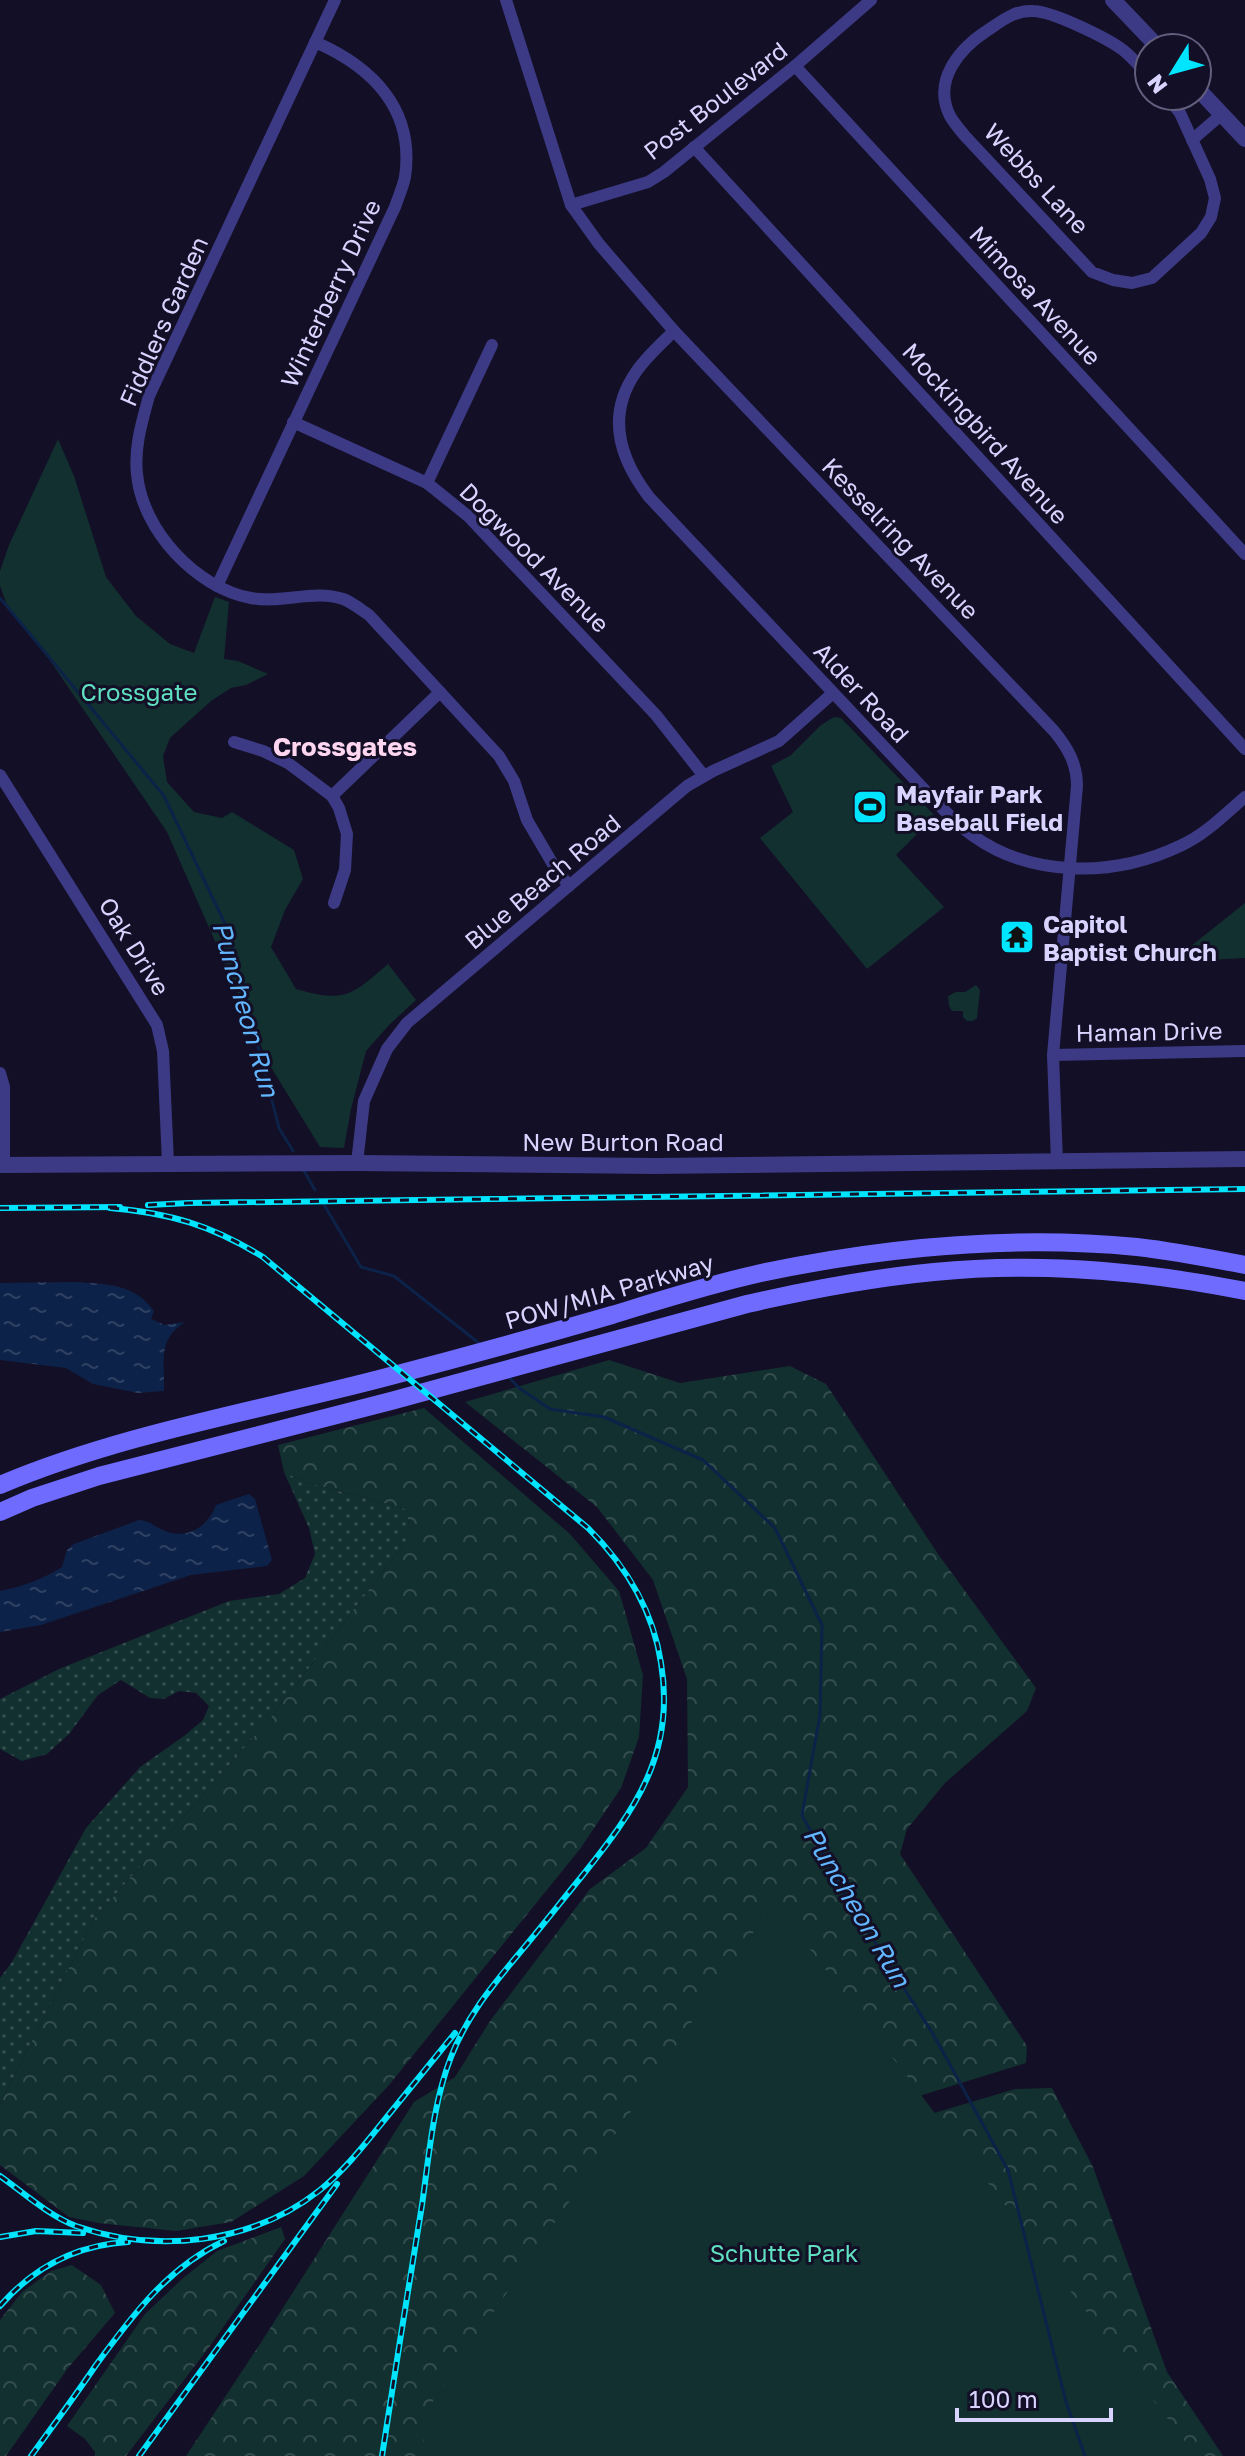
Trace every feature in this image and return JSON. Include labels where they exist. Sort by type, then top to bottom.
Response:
[{"type":"main road","name":"POW/MIA Parkway","points":[[0,1485],[37,1469],[122,1442],[494,1349],[757,1274],[875,1253],[961,1244],[1025,1243],[1137,1247],[1245,1265]]},
{"type":"main road","name":"POW/MIA Parkway","points":[[0,1512],[99,1476],[803,1292],[935,1272],[1002,1268],[1070,1270],[1186,1280],[1245,1291]]},
{"type":"street","name":"Fiddlers Garden","points":[[335,0],[149,396],[137,438],[137,475],[143,502],[178,557],[217,586],[250,598],[282,600],[319,596],[343,599],[369,615],[499,756],[514,781],[527,820],[569,886]]},
{"type":"street","name":"Kesselring Avenue","points":[[506,0],[571,205],[599,244],[674,331],[1064,744],[1077,777],[1053,1055],[1057,1162]]},
{"type":"street","name":"Post Boulevard","points":[[571,205],[648,182],[664,172],[871,0]]},
{"type":"street","points":[[1113,0],[1144,32]]},
{"type":"street","name":"Webbs Lane","points":[[1133,59],[1122,49],[1064,20],[1035,11],[1015,13],[959,53],[946,76],[945,97],[950,116],[965,136],[1092,272],[1132,283],[1152,278],[1201,233],[1211,217],[1215,198],[1210,179],[1179,112]]},
{"type":"street","name":"Winterberry Drive","points":[[217,586],[395,207],[405,178],[405,149],[396,109],[363,68],[315,42]]},
{"type":"street","name":"Mimosa Avenue","points":[[795,66],[1245,554]]},
{"type":"street","points":[[1213,105],[1245,139]]},
{"type":"street","points":[[1192,140],[1222,114]]},
{"type":"street","name":"Mockingbird Avenue","points":[[694,147],[1245,749]]},
{"type":"street","name":"Alder Road","points":[[674,331],[636,371],[623,397],[620,440],[628,467],[649,497],[936,802],[970,834],[1029,863],[1097,869],[1121,866],[1140,862],[1182,845],[1205,831],[1245,797]]},
{"type":"street","points":[[427,483],[492,345]]},
{"type":"street","name":"Dogwood Avenue","points":[[293,422],[427,483],[468,516],[656,715],[704,776]]},
{"type":"street","points":[[332,796],[440,692]]},
{"type":"street","name":"Blue Beach Road","points":[[357,1163],[364,1101],[395,1036],[423,1008],[687,786],[779,741],[833,693]]},
{"type":"street","points":[[234,742],[288,763],[332,796],[347,834],[345,870],[334,903]]},
{"type":"street","name":"Oak Drive","points":[[2,781],[157,1025],[163,1051],[168,1163]]},
{"type":"street","name":"Haman Drive","points":[[1053,1055],[1245,1051]]},
{"type":"street","points":[[0,1073],[4,1087],[2,1165]]},
{"type":"street","name":"New Burton Road","points":[[2,1165],[357,1163],[655,1166],[1245,1159]]},
{"type":"green space","name":"Crossgate","points":[[58,439],[74,476],[106,577],[136,616],[170,644],[194,653],[215,597],[229,602],[224,659],[238,661],[268,674],[246,685],[231,688],[211,701],[170,738],[163,756],[167,782],[194,812],[222,818],[232,812],[294,850],[303,879],[285,910],[271,947],[296,989],[326,996],[346,994],[356,990],[388,964],[416,1000],[366,1051],[344,1148],[320,1147],[269,1064],[167,832],[51,662],[8,608],[0,586],[0,571]]},
{"type":"green space","points":[[834,717],[841,718],[935,816],[896,855],[944,907],[867,969],[760,838],[793,812],[771,766],[791,755],[821,725]]},
{"type":"green space","points":[[1245,903],[1245,958],[1171,962]]},
{"type":"green space","points":[[976,985],[980,990],[977,1018],[967,1021],[963,1011],[952,1011],[948,996],[965,992]]},
{"type":"green space","points":[[609,1360],[680,1383],[790,1366],[826,1384],[938,1554],[1036,1688],[1027,1711],[945,1783],[907,1829],[900,1854],[1027,2046],[1026,2063],[880,2108],[486,2456],[186,2456],[414,2102],[455,2077],[490,2021],[590,1889],[646,1848],[688,1787],[687,1679],[653,1580],[597,1507],[465,1402]]},
{"type":"green space","points":[[424,1408],[570,1534],[619,1591],[643,1675],[639,1737],[621,1788],[580,1849],[389,2085],[304,2176],[231,2222],[176,2231],[69,2217],[0,2165],[0,2104],[94,1919],[272,1716],[411,1535],[406,1509],[305,1482],[284,1472],[278,1445]]},
{"type":"green space","points":[[284,1472],[305,1482],[406,1509],[411,1535],[272,1716],[94,1919],[0,2104],[0,1978],[12,1962],[86,1828],[140,1767],[203,1720],[209,1706],[196,1693],[179,1691],[164,1699],[150,1698],[121,1680],[98,1695],[69,1734],[47,1754],[22,1761],[0,1749],[0,1699],[59,1669],[229,1601],[279,1594],[305,1578],[315,1554],[309,1528]]},
{"type":"green space","name":"Schutte Park","points":[[774,1902],[1196,2456],[420,2456],[433,2401]]},
{"type":"green space","points":[[1052,2088],[1093,2167],[1167,2372],[1223,2456],[1000,2456],[904,2122],[1015,2089]]},
{"type":"green space","points":[[281,2227],[285,2239],[210,2346],[126,2456],[95,2456],[85,2439],[67,2426],[145,2314],[217,2251]]},
{"type":"green space","points":[[72,2265],[101,2285],[115,2313],[68,2368],[6,2456],[0,2456],[0,2320],[22,2292],[51,2271]]},
{"type":"water","points":[[74,1282],[128,1290],[154,1311],[151,1319],[165,1325],[185,1322],[166,1344],[164,1391],[138,1393],[93,1384],[66,1368],[0,1360],[0,1283]]},
{"type":"water","points":[[249,1494],[255,1499],[272,1560],[267,1566],[191,1575],[41,1625],[0,1632],[0,1591],[32,1582],[62,1567],[67,1550],[74,1544],[139,1520],[172,1533],[188,1533],[208,1520],[216,1505]]},
{"type":"waterway","name":"Puncheon Run","points":[[0,598],[164,796],[228,930],[279,1128],[293,1151]]},
{"type":"waterway","name":"Puncheon Run","points":[[303,1169],[315,1190]]},
{"type":"waterway","name":"Puncheon Run","points":[[323,1203],[361,1267],[394,1276],[480,1344]]},
{"type":"waterway","name":"Puncheon Run","points":[[509,1377],[519,1388],[550,1409],[604,1417],[703,1460],[775,1528],[822,1625],[820,1715],[802,1815],[847,1898],[933,2034],[1008,2170],[1066,2402],[1085,2456]]},
{"type":"railway","points":[[148,1205],[1245,1189]]},
{"type":"railway","points":[[0,1208],[120,1207]]},
{"type":"railway","points":[[110,1208],[190,1222],[263,1257],[588,1528],[626,1573],[652,1624],[657,1643],[664,1695],[662,1725],[657,1753],[647,1778],[619,1828],[480,2004],[457,2043],[445,2075],[432,2130],[382,2456]]},
{"type":"railway","points":[[0,2176],[56,2216],[107,2235],[171,2241],[234,2233],[293,2208],[329,2182],[362,2147],[455,2033]]},
{"type":"railway","points":[[139,2456],[337,2184]]},
{"type":"railway","points":[[0,2237],[36,2231],[83,2233]]},
{"type":"railway","points":[[31,2456],[137,2311],[185,2265],[224,2241]]},
{"type":"railway","points":[[0,2306],[27,2280],[57,2260],[91,2248],[128,2242]]},
{"type":"place","name":"Mayfair Park Baseball Field","points":[[870,807]]},
{"type":"place","name":"Capitol Baptist Church","points":[[1017,937]]},
{"type":"district","name":"Crossgates","points":[[345,746]]}]
